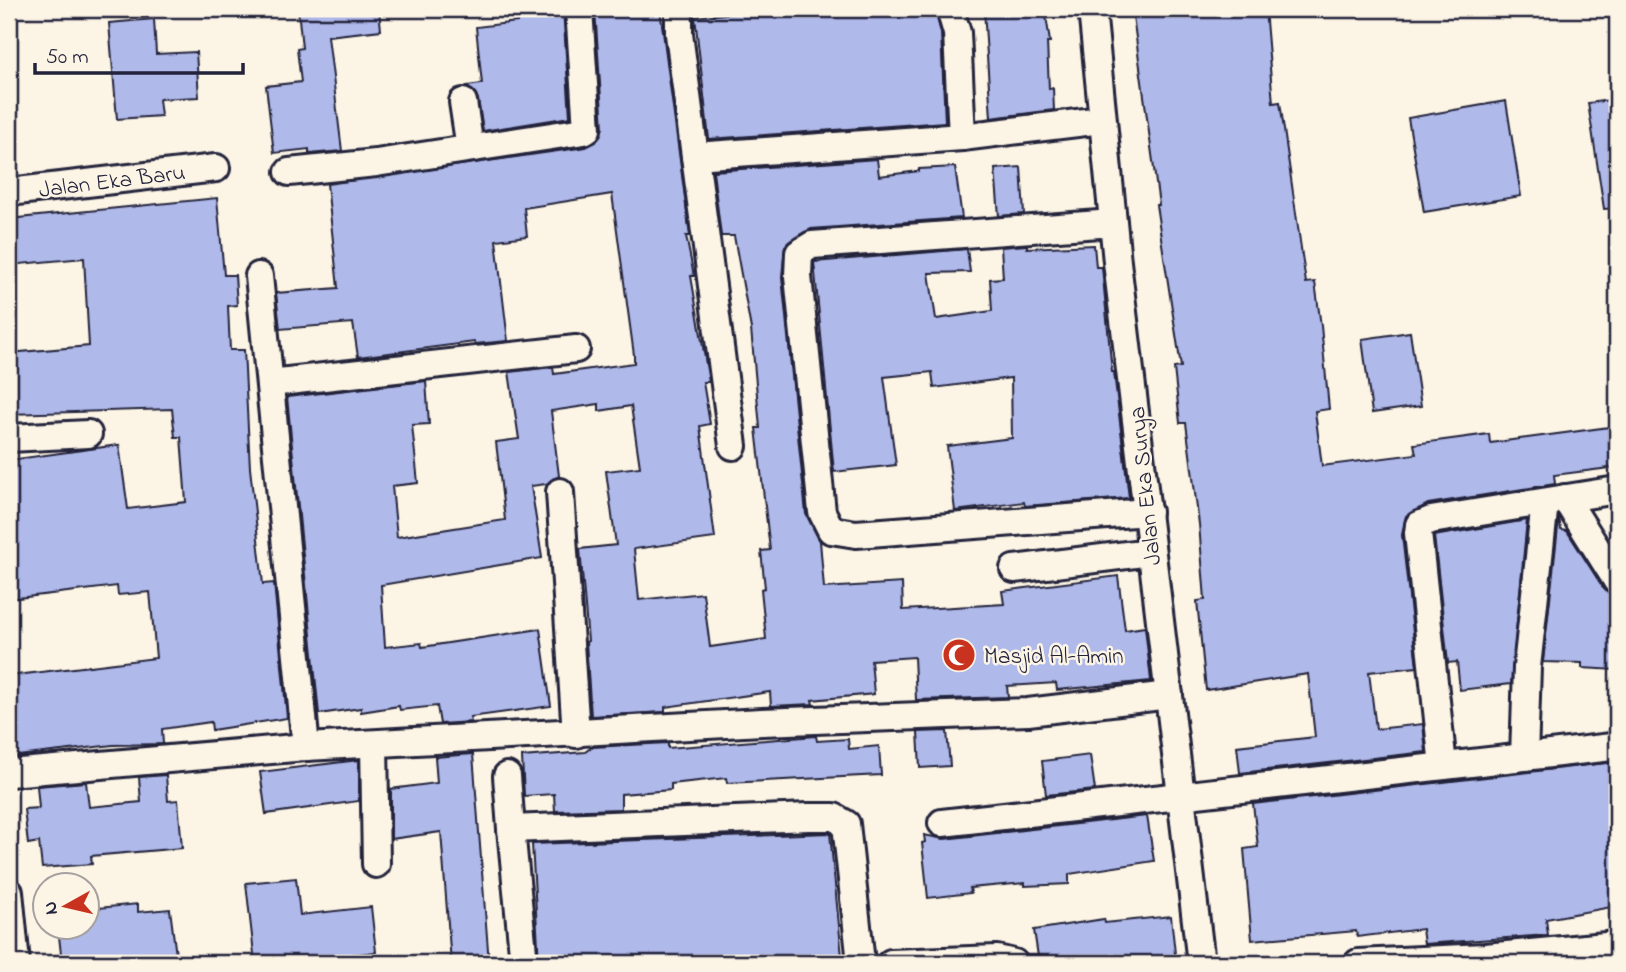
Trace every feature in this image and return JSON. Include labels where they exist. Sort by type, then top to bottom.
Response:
[{"type":"street","points":[[289,172],[586,130],[587,95],[579,9]]},
{"type":"street","points":[[679,9],[679,34],[733,446]]},
{"type":"street","points":[[950,9],[957,33],[962,136]]},
{"type":"street","name":"Jalan Eka Surya","points":[[1092,9],[1113,223],[1202,963]]},
{"type":"street","points":[[463,102],[470,148]]},
{"type":"street","points":[[695,156],[962,136],[1102,120]]},
{"type":"street","name":"Jalan Eka Baru","points":[[9,192],[216,168]]},
{"type":"street","points":[[1113,223],[812,245],[799,253],[798,276],[822,512],[831,530],[856,534],[1148,512]]},
{"type":"street","points":[[259,276],[306,747]]},
{"type":"street","points":[[270,383],[576,349]]},
{"type":"street","points":[[9,438],[88,434]]},
{"type":"street","points":[[1443,766],[1419,525],[1432,520],[1617,490]]},
{"type":"street","points":[[560,492],[576,734]]},
{"type":"street","points":[[1555,500],[1617,581]]},
{"type":"street","points":[[1524,757],[1527,667],[1555,500]]},
{"type":"street","points":[[1014,569],[1151,552]]},
{"type":"street","points":[[9,773],[306,747],[762,722],[1028,712],[1169,695]]},
{"type":"street","points":[[374,744],[376,864]]},
{"type":"street","points":[[942,824],[1612,747]]},
{"type":"street","points":[[507,776],[524,963]]},
{"type":"street","points":[[511,829],[839,818],[846,827],[861,963]]},
{"type":"street","points":[[9,892],[16,963]]},
{"type":"street","points":[[1358,963],[1482,947],[1617,945]]},
{"type":"street","points":[[891,963],[997,959],[1014,963]]},
{"type":"building","points":[[298,9],[379,9],[381,30],[328,36],[342,151],[309,154],[309,149],[274,153],[266,86],[301,82],[297,49],[302,48]]},
{"type":"building","points":[[520,9],[563,9],[570,117],[483,131],[478,99],[467,86],[482,84],[476,27],[517,22],[517,19],[521,18]]},
{"type":"building","points":[[595,9],[660,9],[690,236],[686,236],[694,276],[691,276],[709,382],[703,382],[710,424],[700,426],[715,538],[634,549],[639,600],[703,593],[710,647],[766,639],[761,589],[765,588],[761,551],[770,550],[756,428],[760,428],[751,329],[734,236],[721,236],[713,171],[877,159],[879,176],[919,169],[955,167],[962,218],[811,229],[785,246],[782,277],[806,514],[820,541],[824,588],[902,583],[903,610],[1004,604],[1002,591],[1118,576],[1125,630],[1145,627],[1151,681],[1057,690],[1056,683],[1007,686],[1008,697],[916,700],[914,657],[871,660],[874,694],[812,700],[813,704],[771,706],[770,692],[665,707],[665,712],[591,716],[580,549],[616,545],[606,471],[640,467],[631,406],[599,411],[599,404],[551,411],[559,476],[546,484],[531,486],[542,558],[381,585],[385,647],[421,643],[422,647],[540,629],[551,706],[470,717],[471,722],[440,724],[437,706],[400,710],[399,706],[361,712],[361,708],[319,714],[287,397],[426,381],[429,424],[412,425],[418,483],[392,486],[397,537],[505,520],[496,442],[519,439],[509,372],[553,367],[554,374],[634,363],[612,194],[524,208],[527,236],[496,240],[508,341],[474,342],[358,357],[353,323],[280,329],[276,293],[338,288],[327,184],[586,147],[596,142],[603,128]]},
{"type":"building","points":[[776,9],[777,13],[849,12],[849,9],[935,10],[941,33],[945,122],[709,139],[695,17]]},
{"type":"building","points":[[984,9],[1045,9],[1050,42],[1047,42],[1049,89],[1053,88],[1054,110],[991,118]]},
{"type":"building","points":[[1132,9],[1265,9],[1273,103],[1280,102],[1306,283],[1315,282],[1321,326],[1329,409],[1315,411],[1322,466],[1416,454],[1414,444],[1489,434],[1490,443],[1617,426],[1617,467],[1554,475],[1555,484],[1428,504],[1406,516],[1402,535],[1417,667],[1369,672],[1376,729],[1423,724],[1426,752],[1240,773],[1237,746],[1315,737],[1308,674],[1206,690],[1197,601],[1205,600],[1199,524],[1186,423],[1180,423],[1174,368],[1181,367],[1156,205],[1159,205]]},
{"type":"building","points":[[154,19],[156,54],[196,52],[199,97],[159,99],[161,116],[117,119],[109,23]]},
{"type":"building","points":[[1617,99],[1617,208],[1604,209],[1588,103]]},
{"type":"building","points":[[1506,101],[1521,196],[1424,212],[1408,118]]},
{"type":"building","points":[[1021,167],[1024,214],[999,216],[995,169]]},
{"type":"building","points":[[217,198],[224,275],[235,275],[237,305],[228,306],[230,350],[244,350],[250,468],[263,584],[274,583],[287,718],[212,730],[211,722],[162,729],[163,744],[113,745],[9,757],[9,676],[156,658],[150,592],[118,595],[117,586],[9,599],[9,460],[119,445],[128,509],[186,502],[181,437],[175,437],[172,409],[9,414],[9,353],[89,346],[84,258],[9,265],[9,219]]},
{"type":"building","points":[[1027,245],[1027,248],[1094,245],[1096,267],[1102,267],[1112,372],[1129,498],[1025,506],[1024,502],[955,511],[947,446],[1012,438],[1011,378],[934,388],[932,372],[884,377],[896,465],[834,472],[814,262],[967,249],[970,272],[929,273],[936,319],[992,311],[990,279],[1003,278],[1001,247]]},
{"type":"building","points":[[1410,332],[1421,406],[1372,413],[1362,339]]},
{"type":"building","points":[[1559,518],[1561,530],[1567,531],[1604,589],[1617,597],[1617,670],[1582,668],[1582,663],[1543,662]]},
{"type":"building","points":[[1527,520],[1511,684],[1460,690],[1457,662],[1448,663],[1434,536]]},
{"type":"building","points":[[947,731],[950,766],[920,768],[918,732]]},
{"type":"building","points":[[816,736],[817,741],[848,739],[849,749],[879,746],[881,775],[727,783],[726,778],[671,784],[671,790],[621,794],[621,809],[555,811],[554,794],[524,796],[522,757],[585,752],[592,747],[668,743],[668,748]]},
{"type":"building","points":[[473,754],[489,963],[451,963],[441,832],[391,839],[391,789],[437,783],[435,757]]},
{"type":"building","points":[[1090,755],[1095,790],[1046,795],[1042,761]]},
{"type":"building","points":[[359,760],[359,801],[266,814],[260,772]]},
{"type":"building","points":[[1615,762],[1617,906],[1546,919],[1548,935],[1424,944],[1422,929],[1357,937],[1356,931],[1252,940],[1244,849],[1258,847],[1253,804]]},
{"type":"building","points":[[166,775],[168,801],[178,800],[182,848],[91,856],[92,864],[42,868],[39,842],[28,844],[24,809],[39,808],[37,786],[86,782],[89,807],[141,802],[139,777]]},
{"type":"building","points":[[1147,816],[1154,861],[1069,874],[1069,884],[1025,886],[1025,883],[970,888],[971,893],[928,898],[922,843],[925,842],[924,835],[944,839]]},
{"type":"building","points":[[830,833],[842,957],[704,963],[539,963],[532,844]]},
{"type":"building","points":[[296,878],[300,915],[371,907],[376,952],[306,960],[306,963],[255,963],[246,883]]},
{"type":"building","points":[[138,904],[138,912],[170,909],[177,963],[62,963],[59,940],[102,940],[102,908]]},
{"type":"building","points":[[1171,916],[1176,963],[1039,963],[1034,930],[1104,919],[1105,923]]},
{"type":"place","name":"Masjid Al-Amin","points":[[959,655]]}]
